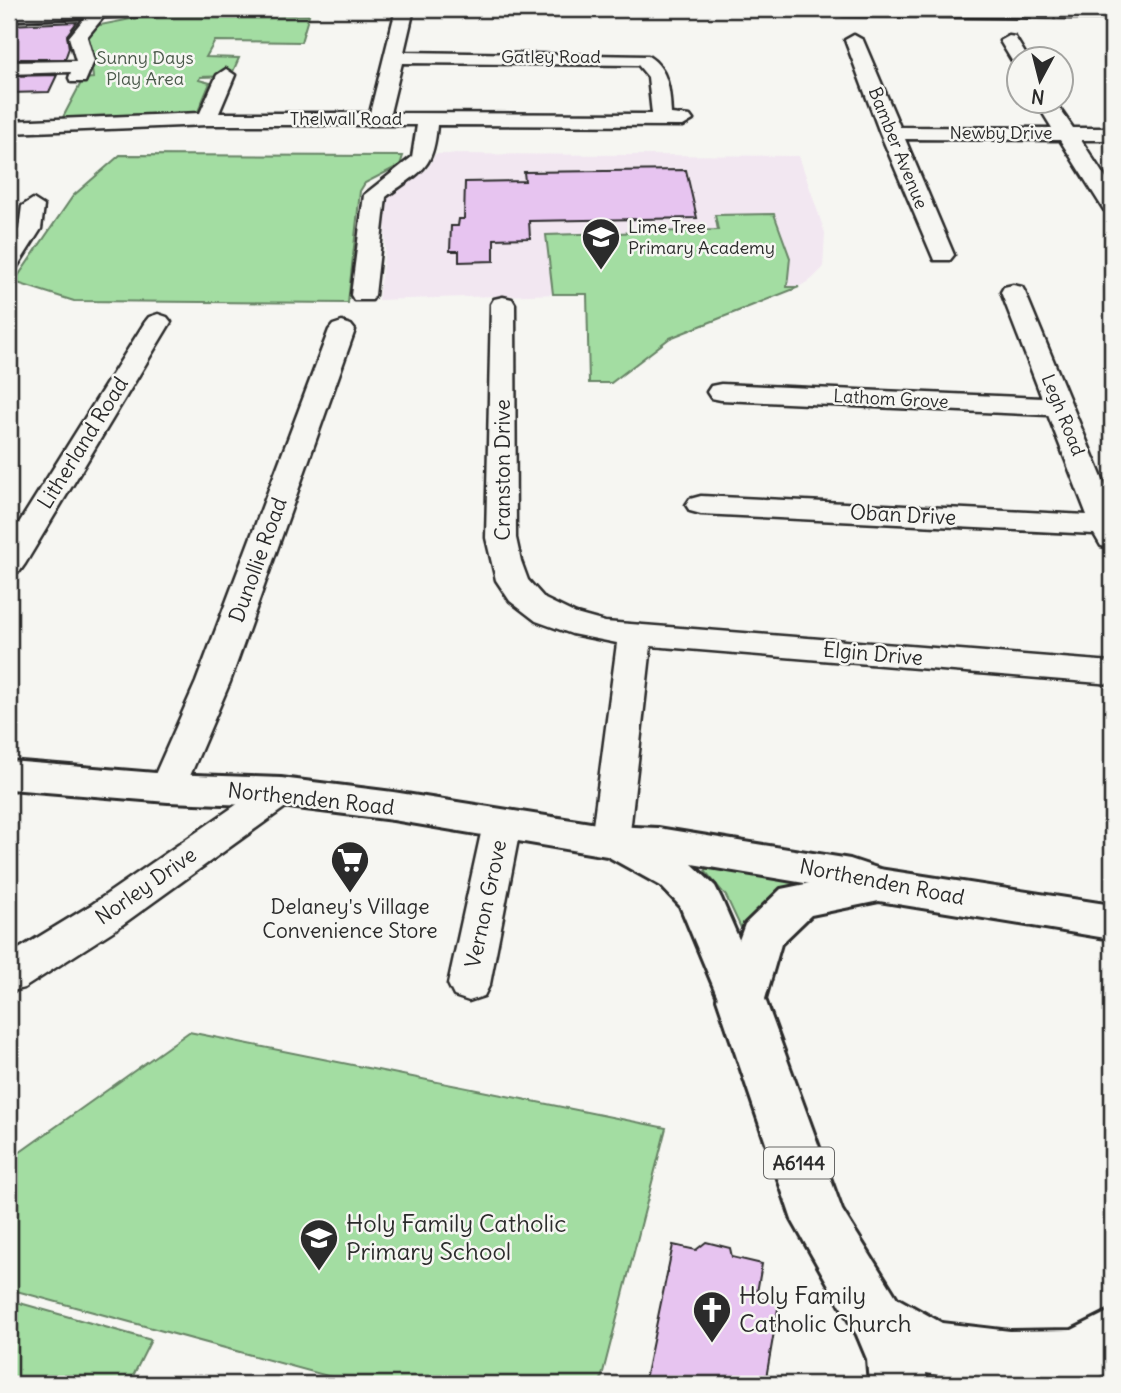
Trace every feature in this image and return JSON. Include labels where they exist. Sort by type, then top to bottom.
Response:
[{"type":"main road","points":[[9,14],[157,9]]},
{"type":"main road","points":[[843,9],[1112,12]]},
{"type":"main road","name":"Northenden Road","points":[[9,775],[168,788],[281,792],[610,841],[658,843],[850,874],[879,885],[1112,922]]},
{"type":"main road","name":"Northenden Road","points":[[610,841],[676,875],[699,898],[741,999]]},
{"type":"main road","points":[[741,999],[761,936],[797,901],[879,885]]},
{"type":"main road","name":"A6144","points":[[741,999],[819,1220],[877,1317],[896,1359],[898,1384]]},
{"type":"main road","points":[[877,1317],[935,1349],[1010,1359],[1077,1359]]},
{"type":"street","points":[[379,119],[405,9]]},
{"type":"street","points":[[9,68],[81,72],[78,37],[101,10]]},
{"type":"street","name":"Bamber Avenue","points":[[854,40],[942,255]]},
{"type":"street","points":[[1009,41],[1012,46]]},
{"type":"street","name":"Gatley Road","points":[[393,57],[642,60],[651,64],[656,73],[673,120]]},
{"type":"street","points":[[207,119],[226,75]]},
{"type":"street","points":[[1055,116],[1112,205]]},
{"type":"street","name":"Thelwall Road","points":[[9,127],[207,119],[673,120]]},
{"type":"street","points":[[363,295],[375,195],[385,184],[413,169],[420,161],[424,154],[428,119]]},
{"type":"street","name":"Newby Drive","points":[[890,133],[1112,134]]},
{"type":"street","points":[[9,262],[30,229],[33,206]]},
{"type":"street","name":"Legh Road","points":[[1013,292],[1109,532]]},
{"type":"street","name":"Cranston Drive","points":[[503,304],[501,538],[504,565],[512,584],[551,618],[605,632],[635,635]]},
{"type":"street","name":"Litherland Road","points":[[9,564],[158,322]]},
{"type":"street","name":"Dunollie Road","points":[[168,788],[213,682],[342,330]]},
{"type":"street","name":"Lathom Grove","points":[[721,391],[1061,407]]},
{"type":"street","name":"Oban Drive","points":[[701,505],[1109,532]]},
{"type":"street","points":[[610,841],[635,635]]},
{"type":"street","name":"Elgin Drive","points":[[635,635],[1112,673]]},
{"type":"street","name":"Norley Drive","points":[[9,976],[116,909],[281,792]]},
{"type":"street","name":"Vernon Grove","points":[[469,984],[502,824]]},
{"type":"shaded area","name":"Lime Tree Primary Academy","points":[[435,154],[799,156],[825,233],[823,268],[812,279],[792,291],[670,338],[611,383],[589,383],[587,293],[378,300],[385,249],[386,197],[428,168]]},
{"type":"green space","name":"Sunny Days Play Area","points":[[309,15],[301,42],[215,41],[206,57],[239,58],[231,76],[200,77],[199,80],[210,83],[197,114],[61,121],[83,79],[93,78],[88,46],[90,27],[141,17]]},
{"type":"green space","points":[[120,155],[403,156],[400,165],[365,183],[360,191],[348,303],[74,301],[14,282],[73,196]]},
{"type":"green space","points":[[774,214],[790,258],[787,287],[799,287],[670,338],[611,383],[589,383],[587,294],[553,294],[546,235],[718,230],[715,215]]},
{"type":"green space","points":[[713,864],[801,879],[765,903],[741,928],[726,896],[705,871]]},
{"type":"green space","name":"Holy Family Catholic Primary School","points":[[189,1032],[666,1128],[600,1384],[357,1384],[9,1289],[9,1160]]},
{"type":"green space","points":[[9,1300],[151,1340],[129,1384],[9,1384]]},
{"type":"building","points":[[77,22],[67,35],[69,48],[65,59],[9,59],[9,25]]},
{"type":"building","points":[[57,75],[49,92],[9,93],[9,76]]},
{"type":"building","points":[[686,170],[697,218],[529,221],[530,238],[494,239],[494,261],[459,262],[459,251],[450,251],[451,226],[458,226],[459,219],[464,219],[465,182],[525,181],[524,172]]},
{"type":"building","name":"Holy Family Catholic Church","points":[[706,1242],[730,1248],[732,1257],[762,1264],[756,1298],[779,1303],[765,1384],[644,1384],[673,1245],[696,1250]]},
{"type":"place","name":"Lime Tree Primary Academy","points":[[601,271]]},
{"type":"place","name":"Delaney's Village Convenience Store","points":[[350,894]]},
{"type":"place","name":"Holy Family Catholic Primary School","points":[[319,1272]]},
{"type":"place","name":"Holy Family Catholic Church","points":[[712,1344]]}]
